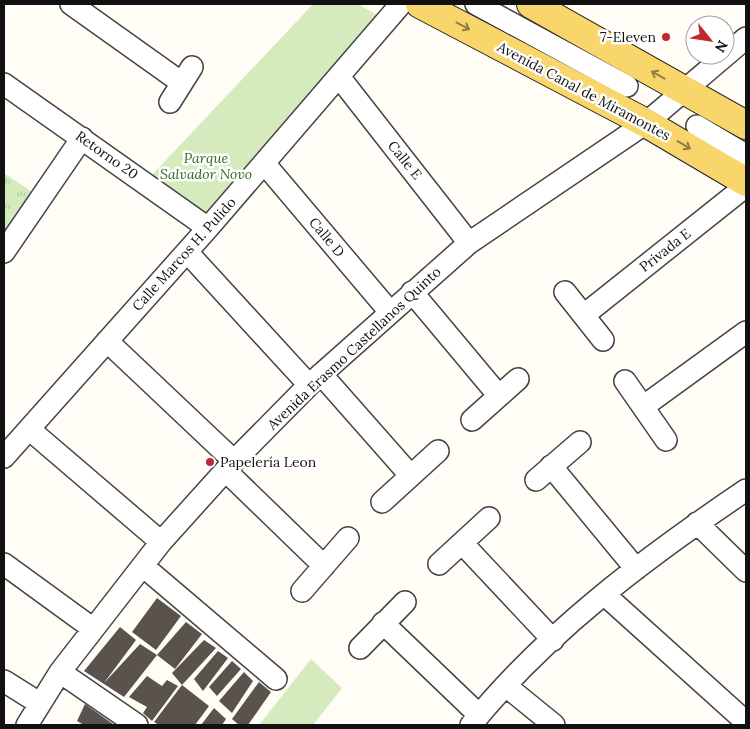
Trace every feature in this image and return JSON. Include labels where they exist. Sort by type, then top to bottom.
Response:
[{"type":"main road","name":"Avenida Canal de Miramontes","points":[[420,4],[646,123],[746,184]]},
{"type":"main road","points":[[531,4],[746,125]]},
{"type":"street","points":[[71,4],[187,75],[170,102]]},
{"type":"street","name":"Calle Marcos H. Pulido","points":[[4,457],[340,78],[401,4]]},
{"type":"street","points":[[476,4],[627,86]]},
{"type":"street","name":"Avenida Erasmo Castellanos Quinto","points":[[27,725],[39,703],[92,628],[161,542],[230,466],[315,380],[469,243],[646,123],[746,38]]},
{"type":"street","name":"Calle E","points":[[340,78],[469,243]]},
{"type":"street","name":"Retorno 20","points":[[4,84],[208,228]]},
{"type":"street","points":[[697,126],[746,155]]},
{"type":"street","points":[[4,252],[82,138]]},
{"type":"street","name":"Calle D","points":[[264,163],[390,312]]},
{"type":"street","name":"Privada E","points":[[584,314],[746,184]]},
{"type":"street","points":[[187,252],[410,475]]},
{"type":"street","points":[[412,292],[499,396]]},
{"type":"street","points":[[565,292],[603,340]]},
{"type":"street","points":[[644,406],[746,332]]},
{"type":"street","points":[[107,341],[230,466],[324,566]]},
{"type":"street","points":[[472,420],[518,379]]},
{"type":"street","points":[[625,381],[666,440]]},
{"type":"street","points":[[29,429],[161,542]]},
{"type":"street","points":[[580,442],[543,473],[636,569]]},
{"type":"street","points":[[382,502],[438,450]]},
{"type":"street","points":[[383,623],[475,720],[506,686],[553,640],[605,595],[636,569],[746,490]]},
{"type":"street","points":[[439,564],[489,518]]},
{"type":"street","points":[[697,524],[746,571]]},
{"type":"street","points":[[302,591],[348,538]]},
{"type":"street","points":[[462,542],[553,640]]},
{"type":"street","points":[[4,564],[92,628]]},
{"type":"street","points":[[143,566],[276,678]]},
{"type":"street","points":[[605,595],[746,722]]},
{"type":"street","points":[[360,648],[405,602]]},
{"type":"street","points":[[60,672],[137,725]]},
{"type":"street","points":[[4,681],[39,703]]},
{"type":"street","points":[[506,686],[554,725]]},
{"type":"green space","name":"Parque Salvador Novo","points":[[313,4],[358,4],[386,20],[207,215],[151,176]]},
{"type":"green space","points":[[4,173],[40,197],[14,236],[4,229]]},
{"type":"green space","points":[[311,659],[342,688],[313,725],[259,725]]},
{"type":"building","points":[[157,598],[181,616],[156,650],[132,632]]},
{"type":"building","points":[[186,622],[202,634],[175,669],[157,655]]},
{"type":"building","points":[[120,627],[136,640],[104,683],[140,644],[157,655],[124,697],[84,671]]},
{"type":"building","points":[[204,640],[216,648],[182,685],[172,673]]},
{"type":"building","points":[[218,651],[228,658],[203,691],[194,679]]},
{"type":"building","points":[[232,661],[241,669],[217,696],[209,687]]},
{"type":"building","points":[[244,672],[253,681],[232,713],[219,701]]},
{"type":"building","points":[[147,676],[162,686],[167,680],[178,686],[152,721],[143,713],[147,707],[129,697]]},
{"type":"building","points":[[259,682],[271,692],[248,725],[239,725],[232,719]]},
{"type":"building","points":[[182,685],[209,706],[195,725],[159,725],[154,722]]},
{"type":"building","points":[[85,704],[113,724],[84,725],[77,721]]},
{"type":"building","points":[[214,708],[226,719],[222,725],[201,725]]},
{"type":"place","name":"7-Eleven","points":[[666,37]]},
{"type":"place","name":"Papelería Leon","points":[[210,462]]}]
